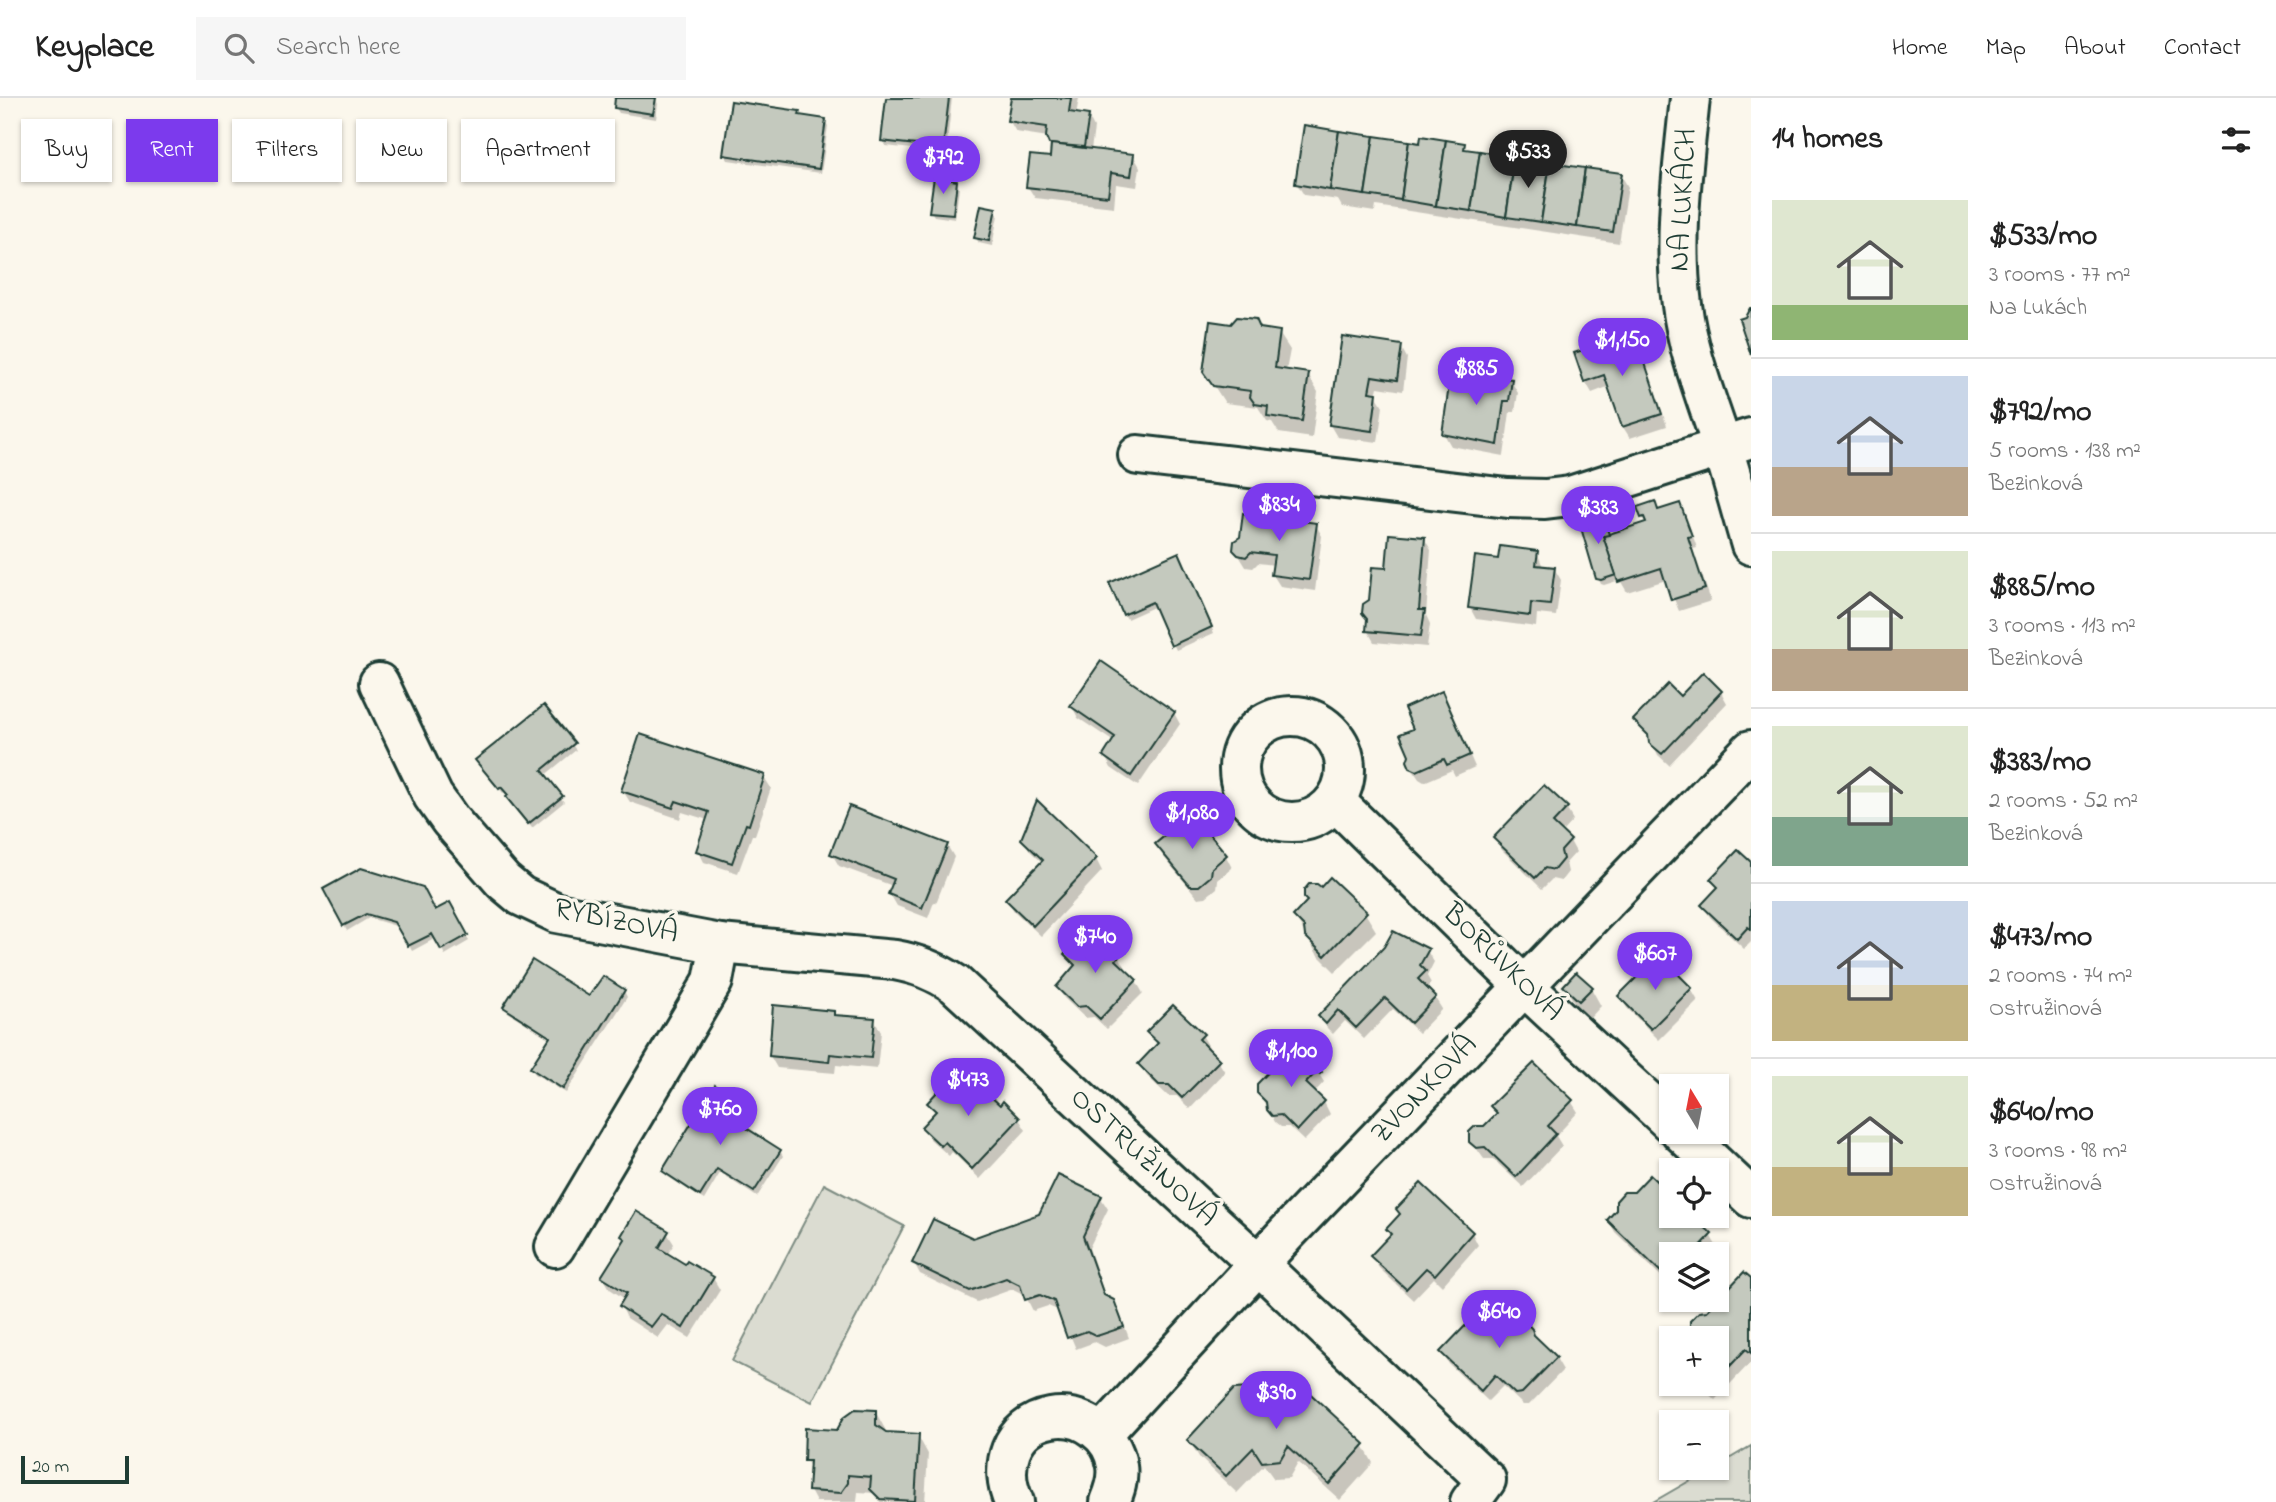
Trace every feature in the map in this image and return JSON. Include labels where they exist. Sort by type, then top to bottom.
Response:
[{"type":"street","name":"NA LUKÁCH","points":[[1690,98],[1678,213],[1678,265],[1682,305],[1689,348],[1737,442],[1751,545]]},
{"type":"street","points":[[1138,455],[1508,498],[1545,499],[1570,496],[1605,486],[1737,442]]},
{"type":"street","name":"RYBÍZOVÁ","points":[[379,683],[442,809],[503,881],[522,896],[557,913],[720,944]]},
{"type":"street","name":"ZVONKOVÁ","points":[[1102,1434],[1258,1264],[1751,750]]},
{"type":"street","name":"BORŮVKOVÁ","points":[[1335,801],[1659,1112]]},
{"type":"street","points":[[555,1247],[713,981],[720,944]]},
{"type":"street","name":"OSTRUŽINOVÁ","points":[[720,944],[919,964],[955,984],[1258,1264],[1486,1480],[1470,1502]]},
{"type":"street","points":[[1694,1144],[1751,1198]]},
{"type":"street","points":[[1014,1502],[1008,1489],[1006,1470],[1010,1452],[1019,1436],[1034,1425],[1051,1418],[1069,1418],[1087,1423],[1102,1434],[1113,1449],[1117,1485],[1110,1502]]},
{"type":"shaded area","points":[[824,1184],[904,1226],[812,1402],[732,1361]]},
{"type":"shaded area","points":[[1751,1446],[1751,1502],[1653,1502],[1691,1480],[1729,1480],[1729,1459]]},
{"type":"building","points":[[615,98],[656,98],[653,114],[614,108]]},
{"type":"building","points":[[886,98],[949,98],[943,148],[881,141]]},
{"type":"building","points":[[1011,98],[1071,98],[1069,112],[1089,115],[1084,147],[1049,144],[1046,137],[1047,127],[1007,121]]},
{"type":"building","points":[[731,101],[800,111],[799,115],[826,119],[819,169],[723,155]]},
{"type":"building","points":[[1304,125],[1339,131],[1330,190],[1295,184]]},
{"type":"building","points":[[1339,131],[1374,136],[1365,195],[1330,190]]},
{"type":"building","points":[[1374,136],[1409,141],[1401,200],[1365,195]]},
{"type":"building","points":[[1421,136],[1446,140],[1436,206],[1401,200],[1409,141],[1420,143]]},
{"type":"building","points":[[1446,140],[1465,143],[1464,149],[1480,151],[1471,211],[1436,206]]},
{"type":"building","points":[[1051,144],[1134,154],[1131,176],[1111,173],[1108,196],[1026,187],[1030,155],[1050,157]]},
{"type":"building","points":[[1502,148],[1516,151],[1506,217],[1471,211],[1480,151],[1501,155]]},
{"type":"building","points":[[1515,158],[1550,163],[1541,222],[1506,217]]},
{"type":"building","points":[[1550,163],[1585,168],[1577,227],[1541,222]]},
{"type":"building","points":[[1585,168],[1622,173],[1613,232],[1577,227]]},
{"type":"building","points":[[934,177],[957,181],[953,214],[929,212]]},
{"type":"building","points":[[981,205],[996,208],[989,241],[974,238]]},
{"type":"building","points":[[1750,308],[1751,355],[1739,319],[1745,317]]},
{"type":"building","points":[[1237,317],[1256,319],[1260,328],[1280,331],[1275,368],[1309,373],[1302,421],[1267,416],[1268,406],[1255,404],[1250,397],[1251,391],[1213,386],[1203,372],[1210,321],[1231,324]]},
{"type":"building","points":[[1635,333],[1662,414],[1622,427],[1604,375],[1584,382],[1574,353]]},
{"type":"building","points":[[1342,336],[1402,345],[1397,380],[1372,376],[1369,392],[1377,393],[1372,431],[1329,425]]},
{"type":"building","points":[[1451,372],[1512,379],[1509,401],[1504,401],[1498,445],[1442,434]]},
{"type":"building","points":[[1655,501],[1658,510],[1680,503],[1692,536],[1688,537],[1705,589],[1671,600],[1661,568],[1618,582],[1603,536],[1646,522],[1644,517],[1641,518],[1637,507]]},
{"type":"building","points":[[1243,513],[1317,523],[1309,580],[1271,575],[1274,555],[1251,552],[1246,557],[1233,550],[1234,541],[1240,537]]},
{"type":"building","points":[[1603,514],[1609,535],[1603,536],[1616,575],[1601,580],[1596,579],[1579,521]]},
{"type":"building","points":[[1389,534],[1425,537],[1419,610],[1425,610],[1421,636],[1366,631],[1367,619],[1362,613],[1363,604],[1369,600],[1372,567],[1386,568]]},
{"type":"building","points":[[1500,546],[1538,551],[1536,565],[1555,567],[1550,605],[1531,603],[1530,616],[1468,608],[1475,556],[1498,559]]},
{"type":"building","points":[[1179,552],[1212,627],[1171,646],[1152,602],[1123,615],[1109,583]]},
{"type":"building","points":[[1101,661],[1175,712],[1131,776],[1103,756],[1115,737],[1070,706]]},
{"type":"building","points":[[1703,672],[1722,691],[1662,754],[1649,743],[1648,735],[1633,720],[1668,684],[1680,696]]},
{"type":"building","points":[[1442,691],[1470,755],[1447,765],[1444,759],[1417,771],[1410,768],[1407,761],[1409,755],[1400,734],[1413,729],[1404,708]]},
{"type":"building","points":[[544,705],[575,743],[542,770],[563,796],[528,824],[506,797],[508,795],[501,787],[499,789],[475,760]]},
{"type":"building","points":[[640,734],[765,775],[749,825],[746,824],[732,863],[696,851],[709,812],[676,801],[673,808],[621,791]]},
{"type":"building","points":[[1544,785],[1568,807],[1553,823],[1571,840],[1561,851],[1563,859],[1554,870],[1545,868],[1535,878],[1493,838]]},
{"type":"building","points":[[1037,800],[1097,858],[1033,926],[1005,899],[1043,860],[1021,839]]},
{"type":"building","points":[[849,806],[948,844],[922,908],[888,894],[894,879],[830,854]]},
{"type":"building","points":[[1192,813],[1227,855],[1212,868],[1211,876],[1199,886],[1190,886],[1155,844]]},
{"type":"building","points":[[1738,850],[1751,862],[1751,930],[1748,927],[1737,939],[1701,905],[1718,887],[1710,879]]},
{"type":"building","points":[[361,868],[423,887],[435,910],[450,902],[468,935],[441,950],[432,934],[408,946],[394,922],[366,914],[343,926],[323,889]]},
{"type":"building","points":[[1330,877],[1367,912],[1325,956],[1305,936],[1304,927],[1293,916],[1307,901],[1304,898],[1304,890],[1309,884],[1321,887]]},
{"type":"building","points":[[1090,926],[1120,955],[1116,960],[1137,980],[1100,1019],[1086,1006],[1077,1007],[1056,987],[1075,965],[1064,954]]},
{"type":"building","points":[[1393,931],[1429,949],[1420,965],[1426,971],[1418,979],[1436,997],[1411,1023],[1385,998],[1356,1028],[1338,1010],[1326,1024],[1318,1016],[1384,947]]},
{"type":"building","points":[[1659,955],[1692,988],[1651,1029],[1618,996]]},
{"type":"building","points":[[532,960],[589,996],[603,976],[625,990],[563,1089],[530,1068],[550,1037],[503,1007]]},
{"type":"building","points":[[1576,972],[1593,987],[1579,1001],[1563,986]]},
{"type":"building","points":[[773,1005],[834,1011],[834,1015],[875,1018],[871,1058],[830,1054],[829,1062],[769,1056]]},
{"type":"building","points":[[1173,1005],[1204,1034],[1199,1039],[1220,1060],[1182,1098],[1169,1085],[1159,1085],[1138,1064],[1158,1043],[1146,1032]]},
{"type":"building","points":[[1294,1046],[1322,1072],[1320,1074],[1317,1071],[1306,1083],[1325,1101],[1297,1131],[1281,1115],[1272,1116],[1267,1110],[1266,1102],[1257,1093],[1257,1084]]},
{"type":"building","points":[[1534,1063],[1573,1100],[1548,1126],[1556,1134],[1516,1177],[1485,1147],[1476,1148],[1469,1142],[1469,1132],[1475,1126],[1484,1126],[1497,1113],[1490,1106]]},
{"type":"building","points":[[960,1067],[976,1082],[980,1081],[977,1084],[987,1093],[990,1091],[988,1094],[1000,1105],[1003,1101],[1020,1118],[972,1169],[945,1142],[941,1146],[921,1127],[936,1111],[927,1103]]},
{"type":"building","points":[[715,1085],[747,1106],[737,1122],[781,1150],[754,1192],[717,1169],[700,1196],[662,1171]]},
{"type":"building","points":[[1058,1175],[1102,1196],[1083,1236],[1104,1295],[1114,1300],[1124,1327],[1097,1336],[1087,1331],[1067,1338],[1054,1301],[1040,1295],[1025,1300],[1020,1285],[1006,1278],[970,1291],[912,1263],[933,1219],[973,1238],[1039,1214]]},
{"type":"building","points":[[1650,1175],[1659,1184],[1659,1228],[1706,1228],[1712,1234],[1704,1242],[1659,1242],[1659,1270],[1607,1220],[1616,1210],[1616,1201],[1624,1192],[1634,1192]]},
{"type":"building","points":[[1421,1183],[1473,1232],[1435,1275],[1426,1268],[1406,1289],[1370,1256],[1391,1234],[1386,1229],[1400,1214],[1396,1209]]},
{"type":"building","points":[[636,1211],[669,1231],[659,1248],[714,1277],[683,1328],[661,1314],[651,1327],[619,1306],[627,1293],[601,1277],[625,1239],[621,1236]]},
{"type":"building","points":[[1744,1272],[1751,1278],[1751,1353],[1746,1349],[1729,1367],[1729,1326],[1690,1326],[1690,1321],[1699,1312],[1729,1312],[1729,1288]]},
{"type":"building","points":[[1494,1296],[1519,1320],[1525,1321],[1534,1335],[1557,1357],[1522,1393],[1515,1394],[1495,1375],[1481,1391],[1440,1352]]},
{"type":"building","points":[[1301,1385],[1365,1444],[1329,1484],[1288,1446],[1280,1460],[1262,1462],[1253,1448],[1226,1476],[1187,1440],[1234,1389]]},
{"type":"building","points":[[855,1409],[876,1410],[876,1425],[886,1432],[919,1434],[915,1501],[880,1499],[870,1489],[871,1477],[848,1475],[848,1483],[841,1493],[808,1491],[810,1461],[804,1461],[805,1428],[837,1430],[844,1417]]}]
